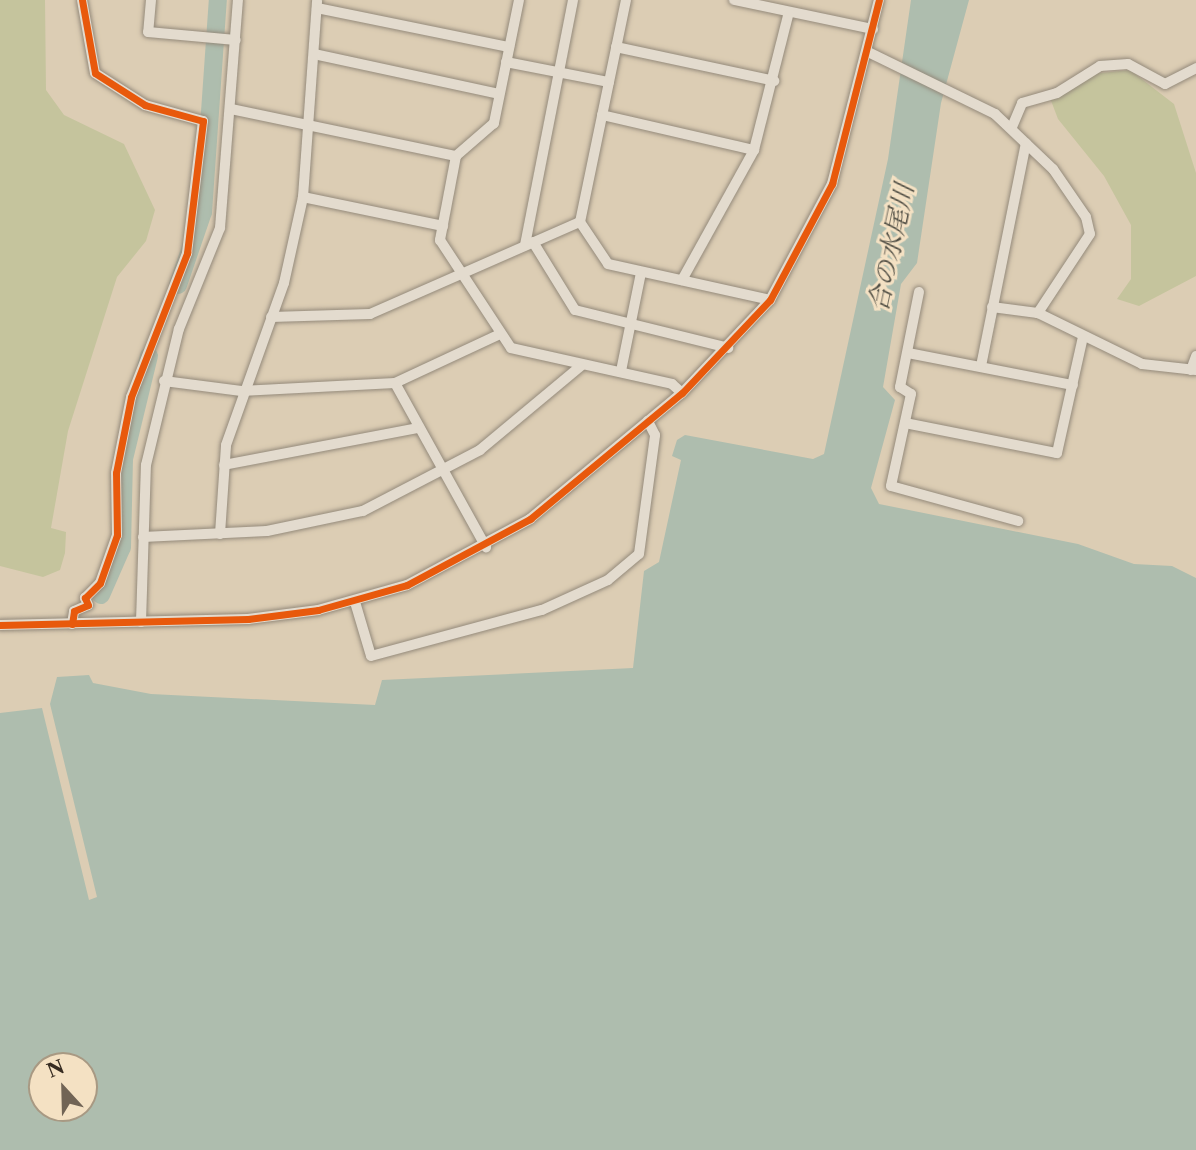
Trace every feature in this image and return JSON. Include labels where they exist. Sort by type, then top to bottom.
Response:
[{"type":"street","points":[[74,624],[74,611],[88,605],[85,598],[100,583],[117,535],[116,473],[131,397],[187,253],[203,121],[145,105],[95,73],[82,0]]},
{"type":"street","points":[[151,0],[148,32],[236,40]]},
{"type":"street","points":[[141,622],[146,465],[164,382],[219,228],[238,0]]},
{"type":"street","points":[[573,0],[529,244],[575,310],[728,348]]},
{"type":"street","points":[[626,0],[580,222],[608,264],[769,300]]},
{"type":"street","points":[[734,0],[873,29]]},
{"type":"street","points":[[0,625],[272,617],[355,602],[485,547],[530,519],[682,393],[728,348],[769,300],[832,184],[868,52],[879,0]]},
{"type":"street","points":[[515,1],[494,123],[456,156],[440,240],[511,348],[671,384],[682,393]]},
{"type":"street","points":[[220,534],[224,465],[241,391],[271,317],[303,197],[317,4],[509,47]]},
{"type":"street","points":[[682,280],[754,150],[774,81],[789,12]]},
{"type":"street","points":[[616,47],[774,81]]},
{"type":"street","points":[[868,52],[949,88],[1012,127],[1053,169],[1090,227],[1038,313]]},
{"type":"street","points":[[314,54],[499,94]]},
{"type":"street","points":[[506,62],[609,82]]},
{"type":"street","points":[[1012,127],[1022,103],[1057,93],[1100,66],[1128,64],[1166,84],[1196,68]]},
{"type":"street","points":[[231,109],[456,156]]},
{"type":"street","points":[[602,115],[754,150]]},
{"type":"street","points":[[981,366],[1026,144]]},
{"type":"street","points":[[303,197],[443,226]]},
{"type":"street","points":[[271,317],[370,314],[580,222]]},
{"type":"street","points":[[621,371],[641,272]]},
{"type":"street","points":[[919,292],[900,387],[911,394],[894,488],[1018,521]]},
{"type":"street","points":[[992,307],[1038,313],[1142,364],[1193,370],[1196,356]]},
{"type":"street","points":[[164,382],[241,391],[395,383],[500,334]]},
{"type":"street","points":[[905,423],[1057,453],[1083,337]]},
{"type":"street","points":[[908,353],[1073,386]]},
{"type":"street","points":[[143,537],[220,534],[363,512],[443,474],[582,365]]},
{"type":"street","points":[[395,383],[485,547]]},
{"type":"street","points":[[355,602],[371,656],[542,610],[608,580],[639,554],[655,435],[648,421]]},
{"type":"street","points":[[224,465],[418,428]]},
{"type":"green space","points":[[0,0],[45,0],[46,90],[64,115],[124,144],[155,210],[146,241],[117,277],[68,431],[51,528],[66,532],[65,553],[60,570],[43,577],[0,566]]},
{"type":"green space","points":[[1130,70],[1174,104],[1196,173],[1196,276],[1139,306],[1117,299],[1131,279],[1131,225],[1104,176],[1058,119],[1050,98],[1090,74]]},
{"type":"water","name":"合の水尾川","points":[[911,0],[969,0],[941,103],[917,263],[901,284],[883,387],[895,400],[871,488],[879,504],[1078,544],[1134,564],[1172,566],[1196,578],[1196,1150],[0,1150],[0,713],[42,708],[89,900],[97,897],[50,704],[57,677],[89,675],[93,683],[151,694],[375,705],[382,680],[633,668],[644,571],[659,562],[681,460],[672,456],[677,440],[685,435],[813,459],[824,454],[888,159]]},
{"type":"waterway","points":[[178,285],[203,212],[218,0]]},
{"type":"waterway","points":[[101,595],[122,547],[124,459],[149,356]]},
{"type":"cycle path","points":[[72,624],[74,611],[88,605],[85,598],[100,583],[117,535],[116,473],[131,397],[187,253],[203,121],[145,105],[95,73],[82,0]]},
{"type":"cycle path","points":[[0,625],[248,619],[318,610],[407,585],[530,519],[682,393],[770,300],[832,184],[879,0]]}]
